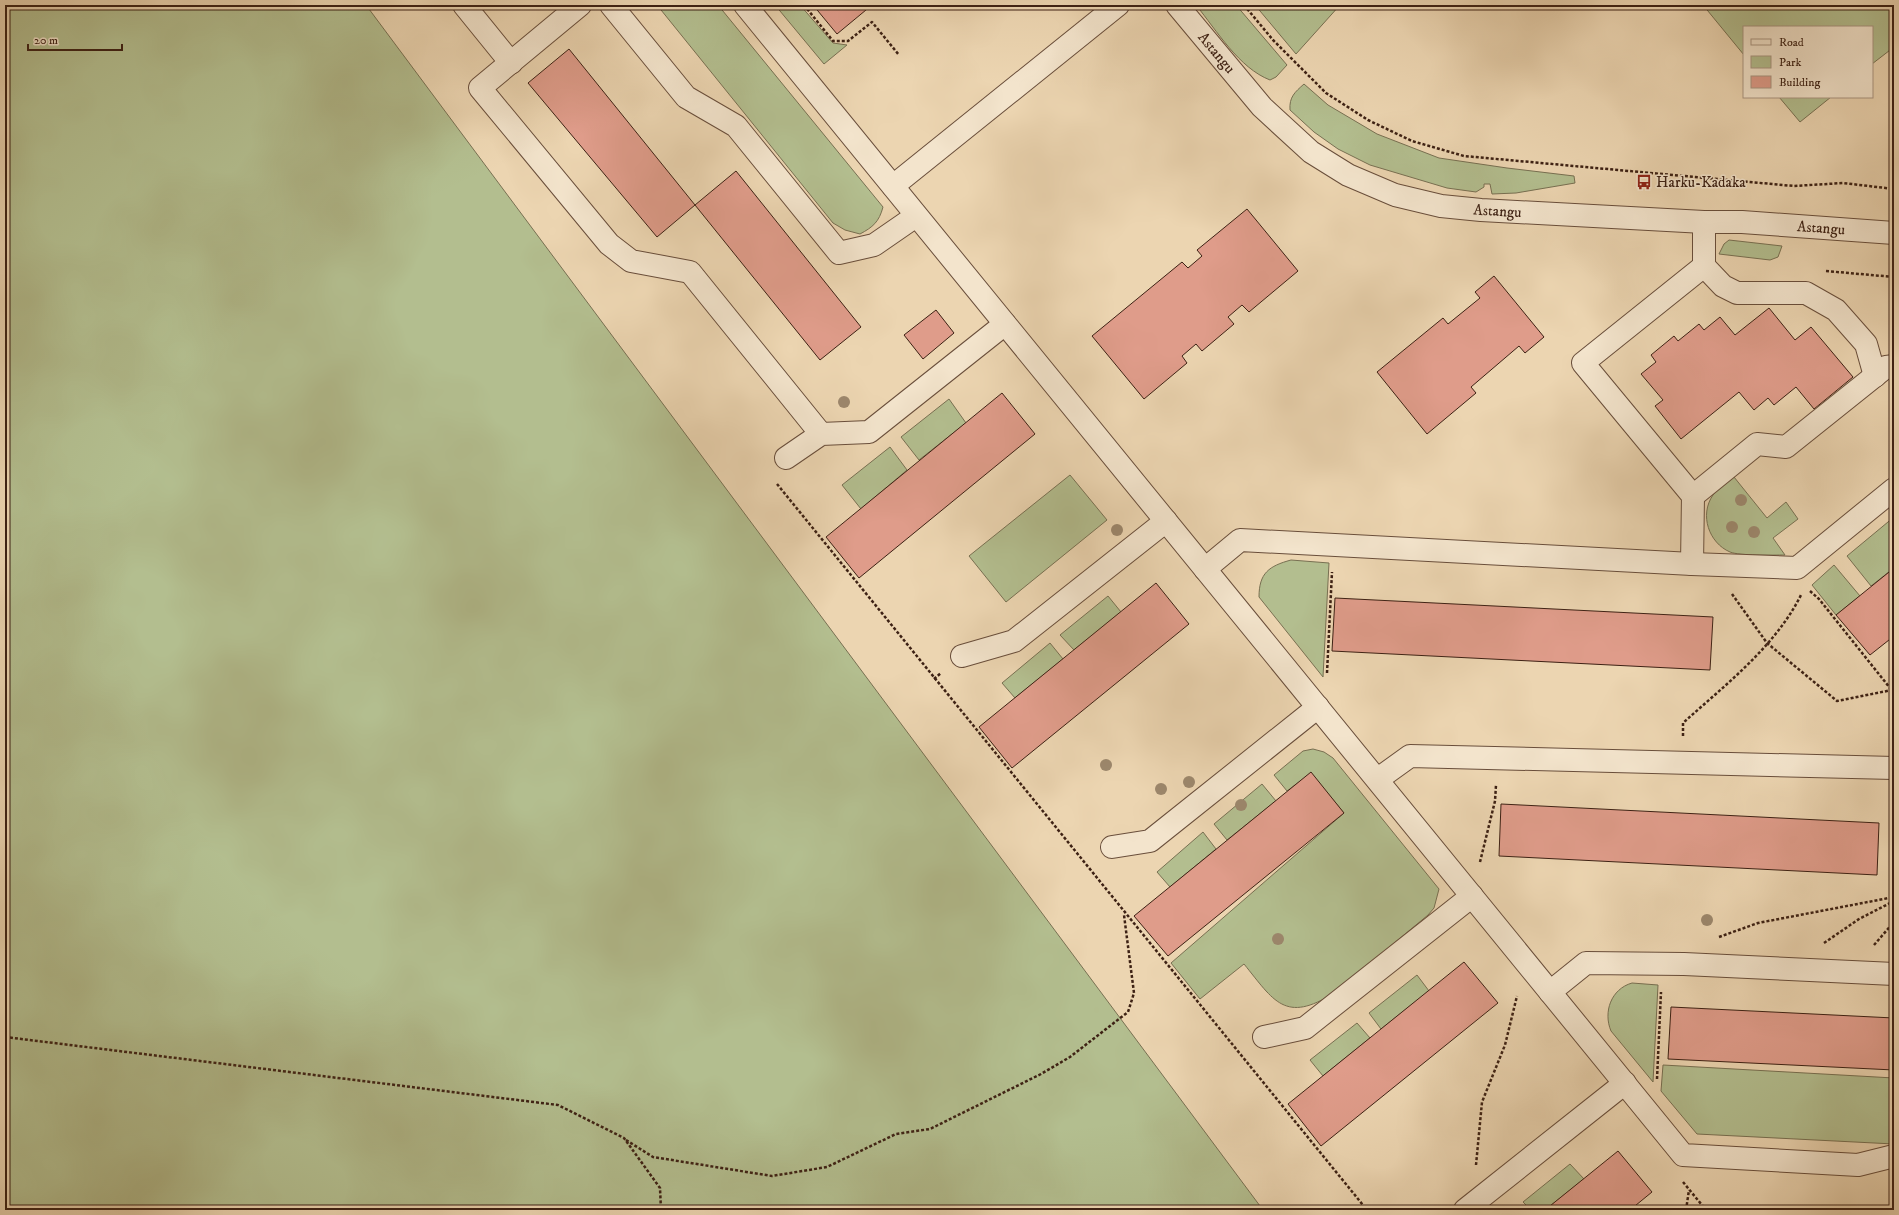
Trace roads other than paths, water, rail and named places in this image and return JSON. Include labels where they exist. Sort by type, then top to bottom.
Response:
[{"type":"street","points":[[464,5],[511,63]]},
{"type":"street","points":[[580,5],[480,88],[609,244],[631,261],[690,272],[820,434]]},
{"type":"street","points":[[612,5],[686,97],[736,126],[839,253],[874,245],[916,216]]},
{"type":"street","points":[[745,5],[1204,569],[1378,779],[1683,1155],[1858,1165],[1894,1156]]},
{"type":"street","points":[[893,186],[1118,5]]},
{"type":"street","name":"Astangu","points":[[1177,5],[1262,107],[1311,152],[1348,175],[1395,195],[1441,206],[1481,210],[1704,222],[1742,222],[1894,233]]},
{"type":"street","points":[[1693,496],[1757,444],[1786,447],[1885,371],[1866,344],[1836,310],[1806,293],[1737,293],[1723,286],[1704,266],[1704,222]]},
{"type":"street","points":[[1692,564],[1693,496],[1583,363],[1704,266]]},
{"type":"street","points":[[786,458],[820,434],[869,432],[1005,324]]},
{"type":"street","points":[[1204,569],[1240,540],[1692,564],[1796,568],[1894,489]]},
{"type":"street","points":[[962,656],[1014,641],[1166,521]]},
{"type":"street","points":[[1112,847],[1150,841],[1318,707]]},
{"type":"street","points":[[1378,779],[1410,756],[1894,768]]},
{"type":"street","points":[[1264,1037],[1305,1028],[1472,896]]},
{"type":"street","points":[[1550,992],[1586,963],[1684,964],[1894,974]]},
{"type":"street","points":[[1468,1207],[1625,1083]]},
{"type":"place","name":"Harku-Kadaka","points":[[1644,182]]}]
